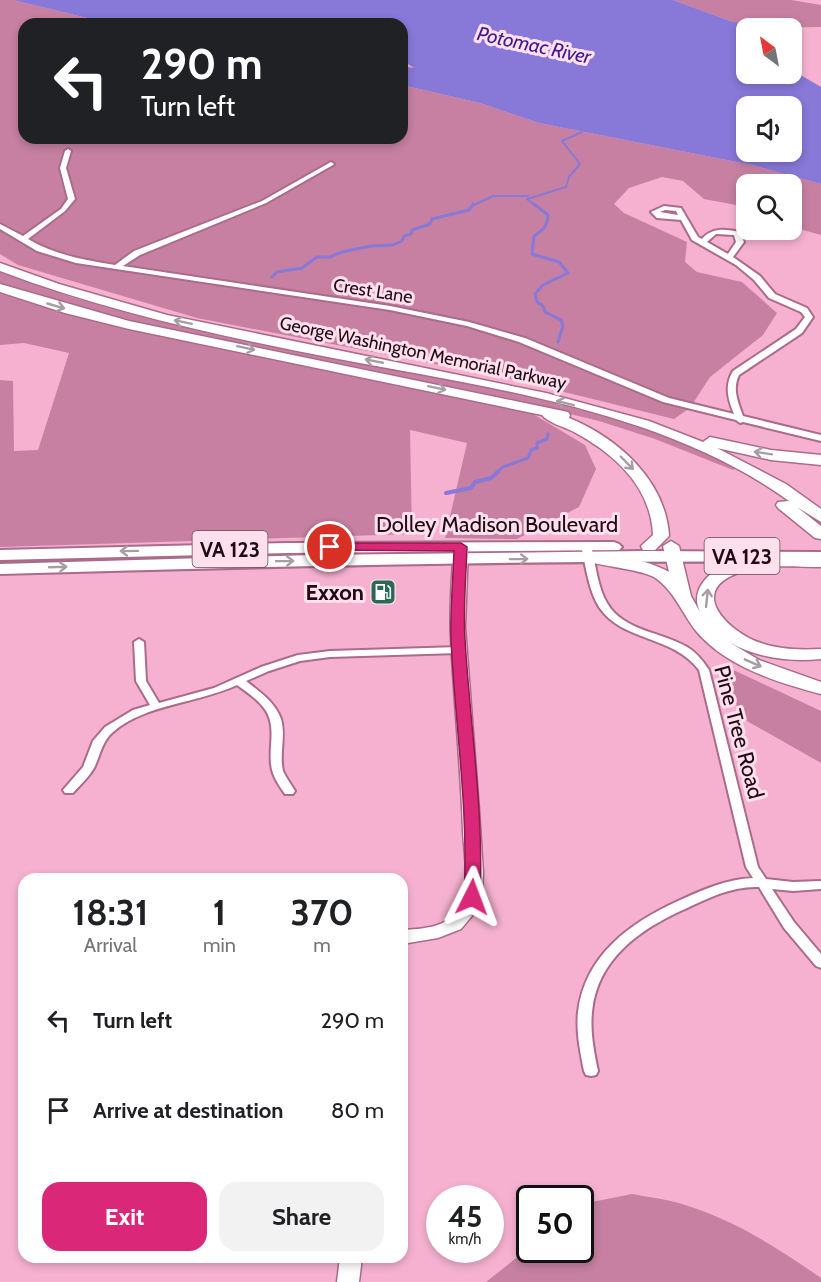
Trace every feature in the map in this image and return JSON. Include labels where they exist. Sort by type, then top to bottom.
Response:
[{"type":"highway","name":"George Washington Memorial Parkway","points":[[0,267],[70,292],[146,314],[494,386],[621,418],[671,435],[732,461],[777,486],[821,517]]},
{"type":"highway","name":"George Washington Memorial Parkway","points":[[0,288],[59,307],[129,325],[501,401],[611,428],[698,458],[759,489],[816,550]]},
{"type":"highway","points":[[501,401],[570,424],[625,460],[652,495],[663,526],[662,536],[649,546]]},
{"type":"highway","points":[[621,418],[739,449],[821,460]]},
{"type":"highway","points":[[816,550],[729,570],[710,585],[706,593],[705,604],[709,616],[718,627],[744,644],[786,654],[821,654]]},
{"type":"highway","points":[[672,551],[685,603]]},
{"type":"highway","points":[[587,553],[629,562],[657,572],[674,586],[703,629],[729,651],[757,665],[821,688]]},
{"type":"main road","name":"Dolley Madison Boulevard","points":[[587,553],[649,546],[672,551]]},
{"type":"main road","name":"Dolley Madison Boulevard","points":[[0,555],[156,557],[816,550]]},
{"type":"main road","points":[[408,936],[430,934],[450,927],[463,917],[472,897],[471,804],[457,600],[460,553]]},
{"type":"main road","name":"Dolley Madison Boulevard","points":[[0,570],[156,557]]},
{"type":"main road","points":[[348,1282],[350,1263]]},
{"type":"street","points":[[22,240],[63,210],[72,199],[63,168],[68,151]]},
{"type":"street","points":[[116,267],[137,253],[272,198],[332,164]]},
{"type":"street","points":[[683,219],[690,234],[750,272],[772,297],[804,310],[809,317],[800,332],[736,373],[732,379],[731,389],[740,420]]},
{"type":"street","name":"Crest Lane","points":[[0,226],[22,240],[57,256],[390,308],[469,324],[531,343],[666,400],[740,420],[821,438]]},
{"type":"street","points":[[703,243],[713,233],[724,231],[737,234],[740,242],[729,257]]},
{"type":"street","name":"Pine Tree Road","points":[[587,553],[600,600],[614,617],[685,651],[700,662],[704,670],[753,867],[789,925],[821,963]]},
{"type":"street","points":[[139,642],[141,681],[155,705]]},
{"type":"street","points":[[69,790],[81,779],[96,747],[109,729],[130,716],[155,705],[203,694],[240,682],[281,663],[316,656],[459,650]]},
{"type":"street","points":[[240,682],[260,698],[275,719],[278,730],[276,772],[289,791]]},
{"type":"street","points":[[591,1071],[584,1045],[583,1023],[586,1001],[597,972],[615,948],[649,920],[676,907],[741,883],[821,885]]},
{"type":"shaded area","points":[[0,0],[13,0],[87,18],[18,18],[18,144],[408,144],[408,86],[480,103],[539,123],[752,165],[785,174],[736,174],[736,205],[704,199],[683,181],[662,177],[629,188],[614,204],[624,213],[687,242],[685,262],[697,272],[742,282],[777,313],[763,335],[710,377],[690,408],[674,419],[503,377],[197,318],[18,265],[0,254]]},
{"type":"shaded area","points":[[673,0],[791,0],[821,5],[821,27],[802,27],[802,18],[736,18],[736,22]]},
{"type":"shaded area","points":[[802,179],[821,184],[821,235],[802,230]]},
{"type":"shaded area","points":[[0,269],[71,297],[124,312],[526,396],[611,418],[687,444],[737,468],[733,470],[655,439],[599,421],[525,403],[93,314],[0,286]]},
{"type":"shaded area","points":[[0,291],[279,360],[533,414],[585,445],[596,469],[579,507],[517,539],[445,538],[467,443],[410,430],[412,534],[0,547],[0,380],[13,381],[14,451],[38,450],[69,353],[24,343],[0,345]]},
{"type":"shaded area","points":[[433,551],[439,555],[168,558],[176,554]]},
{"type":"shaded area","points":[[138,554],[141,560],[0,567],[0,560]]},
{"type":"shaded area","points":[[725,666],[821,711],[821,763],[740,717]]},
{"type":"shaded area","points":[[632,1194],[676,1202],[701,1210],[755,1235],[821,1278],[821,1282],[486,1282],[516,1258],[516,1263],[594,1263],[594,1202]]},
{"type":"water","name":"Potomac River","points":[[13,0],[673,0],[736,22],[736,84],[802,84],[802,76],[821,87],[821,184],[802,179],[802,174],[785,174],[737,162],[802,162],[802,96],[736,96],[736,162],[539,123],[480,103],[408,86],[408,67],[414,68],[408,64],[408,18],[87,18]]},
{"type":"waterway","points":[[536,206],[527,199],[566,187],[569,177],[580,164],[562,141],[582,132]]},
{"type":"waterway","points":[[472,206],[493,196],[528,196]]},
{"type":"waterway","points":[[272,277],[277,272],[302,268],[317,257],[330,257],[371,246],[393,245],[402,241],[404,236],[411,234],[412,230],[430,224],[432,219],[469,210],[473,204]]},
{"type":"waterway","points":[[534,204],[548,215],[544,227],[534,236],[532,254],[559,262],[568,273],[543,285],[535,294],[537,302],[543,306],[545,312],[561,320],[563,326],[558,342]]},
{"type":"waterway","points":[[496,473],[503,467],[528,458],[531,450],[537,448],[537,443],[547,439],[548,434]]},
{"type":"waterway","points":[[446,493],[471,488],[475,482],[491,478],[498,472]]},
{"type":"place","name":"Exxon","points":[[383,592]]},
{"type":"route","points":[[330,547],[461,547],[457,600],[458,636],[468,748],[473,865],[472,897]]}]
